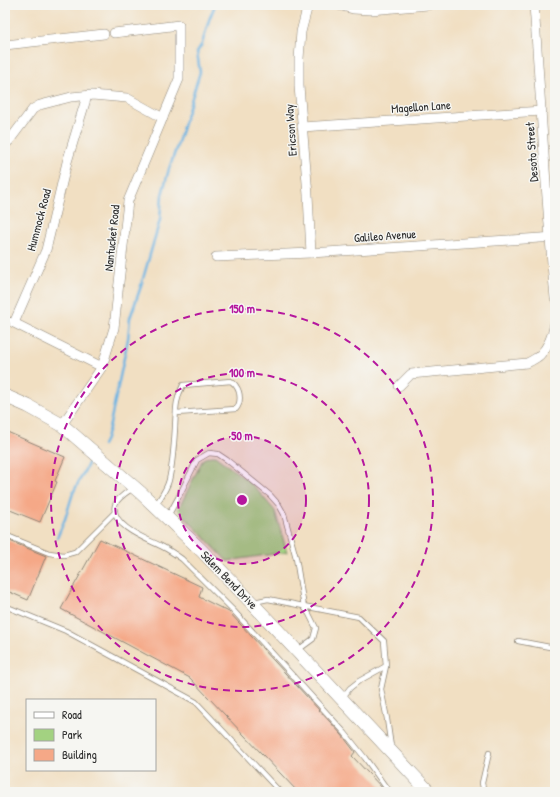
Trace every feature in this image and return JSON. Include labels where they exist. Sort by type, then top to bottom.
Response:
[{"type":"street","name":"Ericson Way","points":[[308,5],[301,32],[299,59],[302,127],[311,253]]},
{"type":"street","points":[[338,5],[353,9],[372,10],[428,5]]},
{"type":"street","name":"Desoto Street","points":[[534,5],[552,237],[555,298]]},
{"type":"street","name":"Nantucket Road","points":[[62,425],[102,367],[114,328],[128,201],[179,79],[180,25],[114,33]]},
{"type":"street","points":[[5,45],[104,34]]},
{"type":"street","points":[[5,144],[9,141],[33,109],[40,105],[71,97],[92,95],[127,98],[163,118]]},
{"type":"street","name":"Hummock Road","points":[[14,323],[46,250],[67,162],[87,96]]},
{"type":"street","name":"Magellon Lane","points":[[302,127],[542,110]]},
{"type":"street","name":"Galileo Avenue","points":[[216,257],[311,253],[552,237]]},
{"type":"street","points":[[14,323],[102,367]]},
{"type":"street","points":[[398,386],[411,374],[527,363],[540,356],[549,343],[555,323]]},
{"type":"street","name":"Salem Bend Drive","points":[[5,396],[28,406],[62,425],[134,487],[202,551],[429,792]]},
{"type":"lane","points":[[5,318],[14,323]]},
{"type":"lane","points":[[155,507],[169,482],[173,458],[176,403],[183,385],[231,381],[239,391],[239,405],[236,409],[176,413]]},
{"type":"lane","points":[[166,518],[197,460],[209,453],[218,454],[248,476],[270,495],[279,505],[284,514],[296,558],[304,607],[316,628],[313,639],[297,651]]},
{"type":"lane","points":[[134,487],[115,504],[115,512],[118,520],[126,528],[174,553],[182,559],[232,609],[344,733],[391,792]]},
{"type":"lane","points":[[5,535],[48,553],[64,555],[75,552],[115,512]]},
{"type":"lane","points":[[251,602],[268,599],[359,617],[384,641],[386,666],[381,689],[392,752]]},
{"type":"lane","points":[[5,606],[66,631],[196,702],[280,792]]},
{"type":"lane","points":[[518,641],[555,648]]},
{"type":"lane","points":[[342,699],[350,688],[359,681],[386,666]]},
{"type":"lane","points":[[486,792],[482,783],[489,753]]},
{"type":"green space","points":[[210,456],[215,456],[252,484],[275,511],[287,552],[227,561],[178,510],[203,459]]},
{"type":"building","points":[[5,431],[65,457],[55,481],[57,482],[40,522],[5,508]]},
{"type":"building","points":[[5,539],[46,556],[28,600],[5,590]]},
{"type":"building","points":[[100,539],[202,587],[199,597],[229,612],[342,735],[355,752],[352,756],[386,792],[298,792],[190,678],[61,609]]},
{"type":"waterway","points":[[103,445],[110,424],[128,339],[130,318],[160,220],[162,195],[169,169],[200,72],[197,52],[202,44],[215,5]]},
{"type":"waterway","points":[[57,538],[73,493],[89,462]]}]
